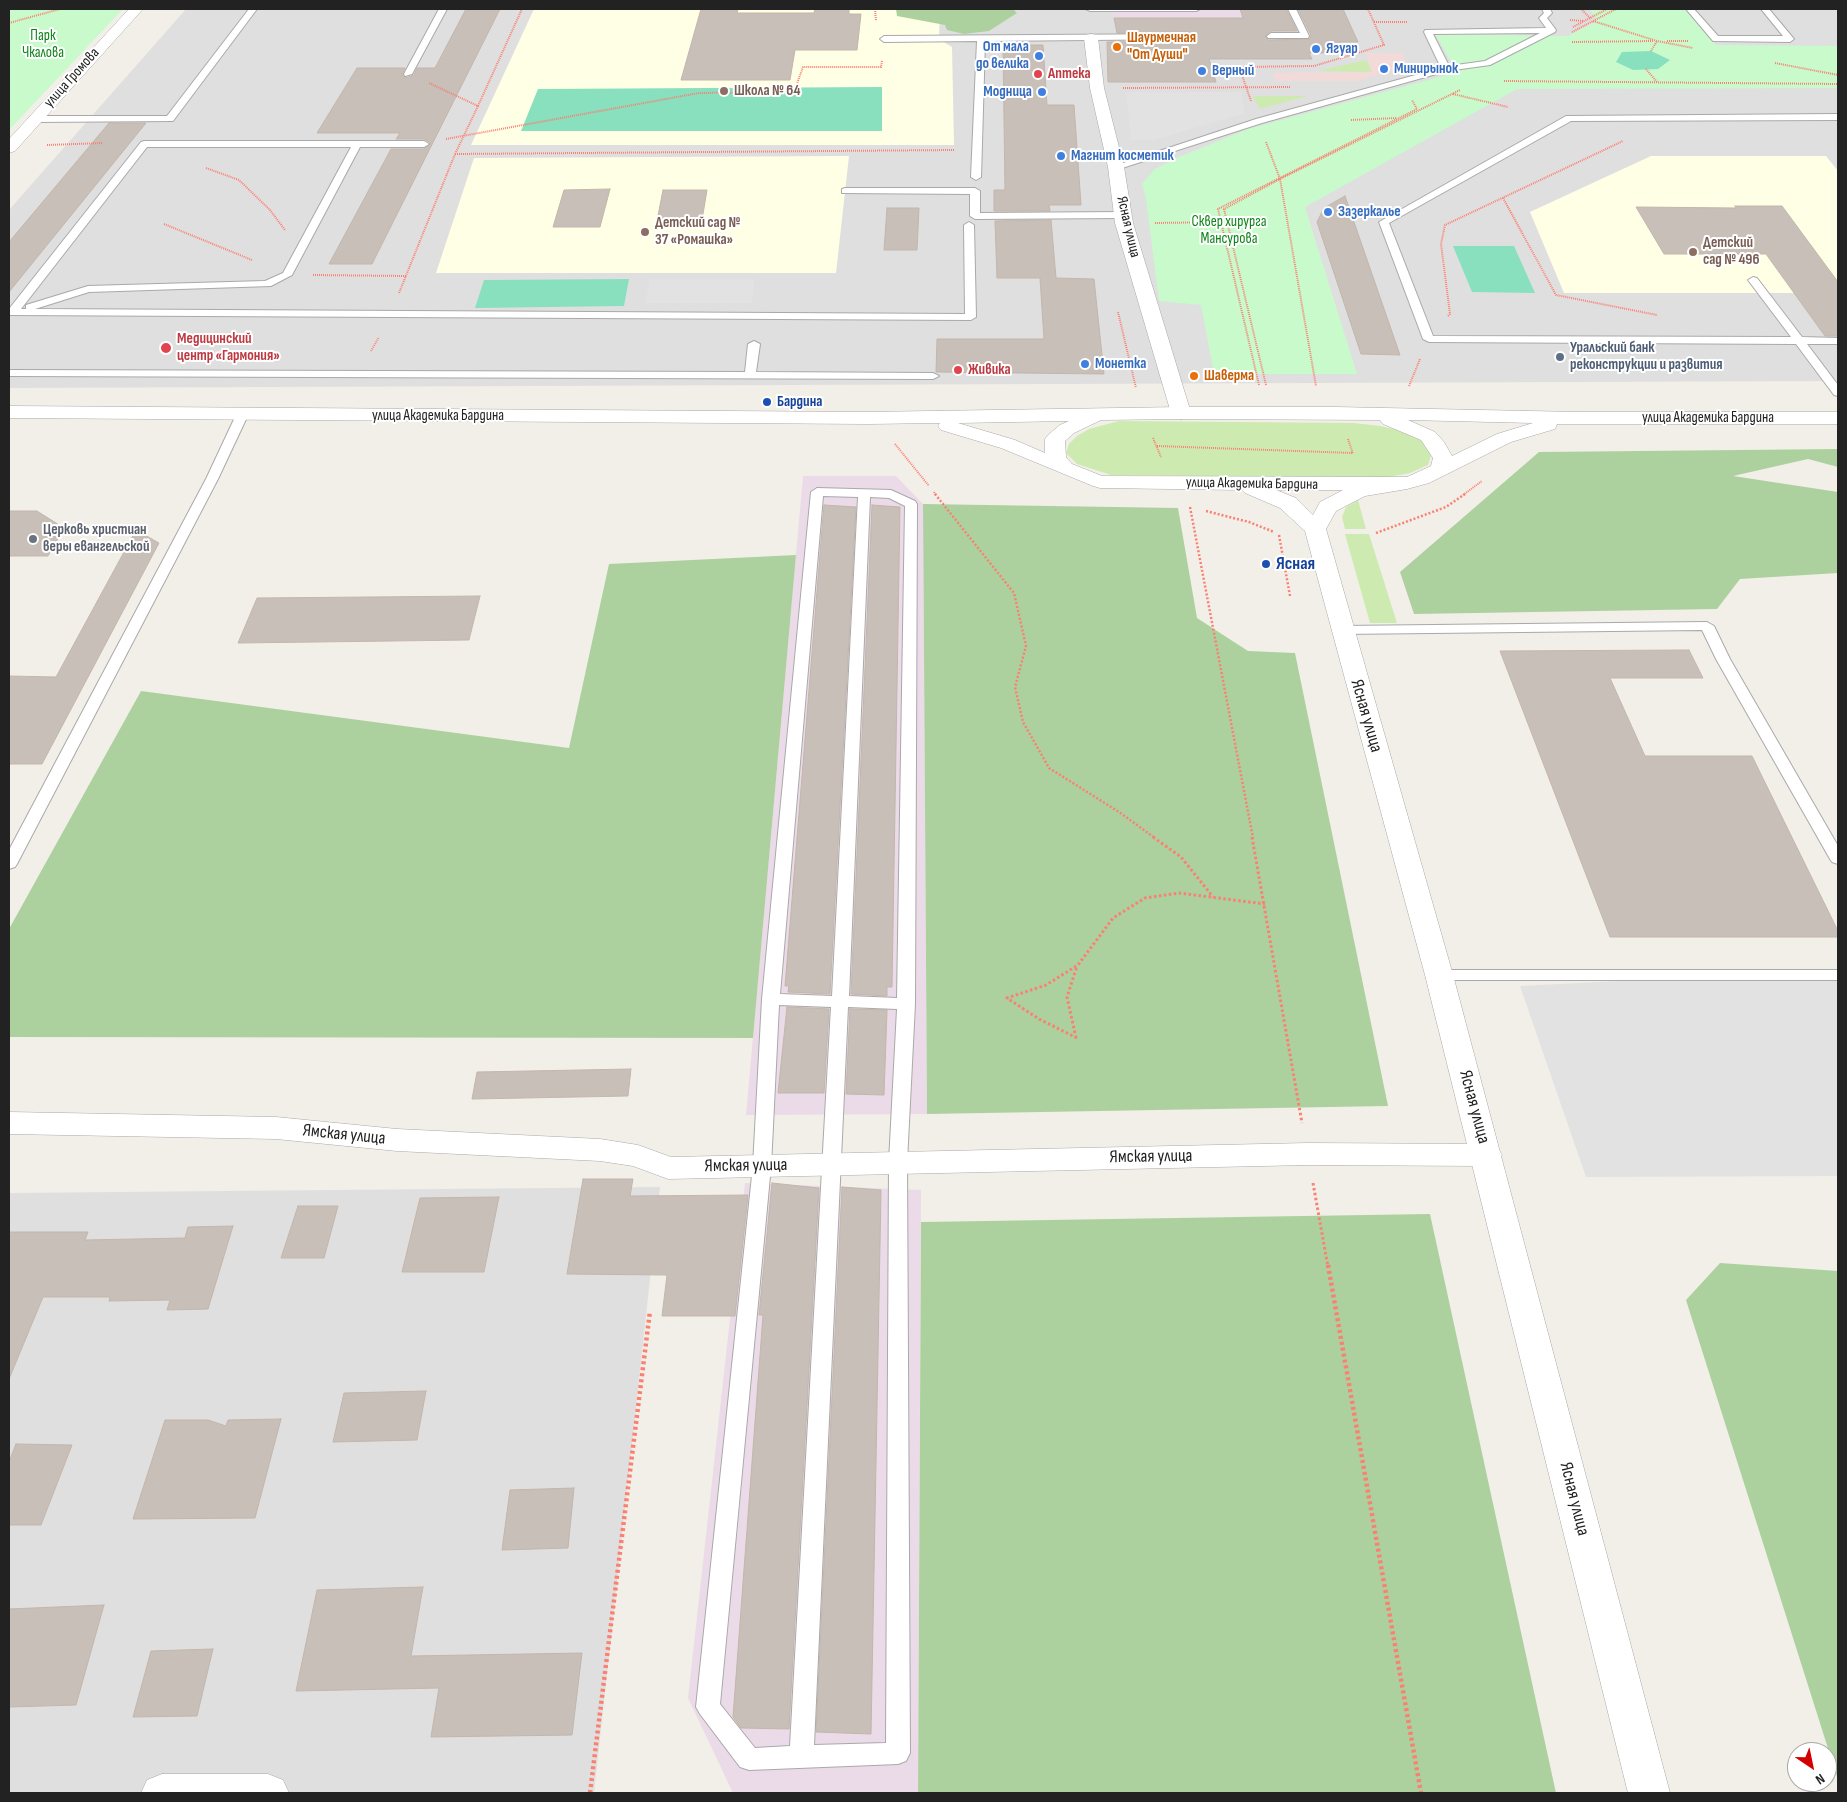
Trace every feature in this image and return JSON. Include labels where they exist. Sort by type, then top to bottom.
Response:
[{"type":"street","name":"улица Громова","points":[[9,148],[136,9]]},
{"type":"street","name":"Ясная улица","points":[[1091,38],[1098,88],[1116,167],[1123,215],[1181,413]]},
{"type":"street","name":"улица Академика Бардина","points":[[9,412],[868,418],[1181,413],[1352,413],[1578,418],[1838,418]]},
{"type":"street","name":"улица Академика Бардина","points":[[1352,413],[1377,416],[1405,425],[1428,436],[1437,446],[1443,458],[1441,471]]},
{"type":"street","name":"улица Академика Бардина","points":[[1064,468],[1056,458],[1055,439],[1067,428],[1108,414]]},
{"type":"street","name":"улица Академика Бардина","points":[[868,418],[941,424],[961,428],[1008,444],[1100,482],[1333,484],[1407,483],[1422,479],[1504,438],[1526,430],[1578,418]]},
{"type":"street","points":[[1208,483],[1251,489],[1271,495],[1288,503],[1315,529],[1328,507],[1359,490],[1407,483]]},
{"type":"street","name":"Ясная улица","points":[[1315,529],[1439,975],[1649,1793]]},
{"type":"street","name":"Ямская улица","points":[[9,1123],[276,1128],[397,1140],[600,1150],[638,1156],[668,1168],[1308,1154],[1486,1155]]},
{"type":"street","points":[[162,1793],[268,1793]]},
{"type":"lane","points":[[35,119],[170,118],[253,9]]},
{"type":"lane","points":[[408,74],[443,9]]},
{"type":"lane","points":[[1090,9],[1196,9]]},
{"type":"lane","points":[[1271,36],[1305,36],[1292,9]]},
{"type":"lane","points":[[1546,9],[1548,13],[1543,18],[1552,30]]},
{"type":"lane","points":[[1690,9],[1716,40],[1790,39],[1765,9]]},
{"type":"lane","points":[[1116,167],[1259,121],[1446,69],[1487,63],[1552,30]]},
{"type":"lane","points":[[1446,69],[1428,32],[1552,30]]},
{"type":"lane","points":[[884,39],[1189,37]]},
{"type":"lane","points":[[976,177],[982,38]]},
{"type":"lane","points":[[1838,117],[1569,118],[1384,222],[1429,339],[1838,341]]},
{"type":"lane","points":[[11,312],[144,144],[424,144]]},
{"type":"lane","points":[[11,312],[88,289],[267,284],[287,275],[357,144]]},
{"type":"lane","points":[[845,191],[974,191],[975,216],[1123,215]]},
{"type":"lane","points":[[11,312],[390,314],[756,331],[971,317],[969,225]]},
{"type":"lane","points":[[1753,280],[1838,393]]},
{"type":"lane","points":[[750,376],[756,331]]},
{"type":"lane","points":[[9,373],[933,376]]},
{"type":"lane","points":[[9,864],[212,479],[242,415]]},
{"type":"lane","points":[[817,492],[864,494],[891,494],[911,504],[906,1004],[898,1162],[898,1753],[749,1760],[708,1707],[762,1166],[771,1000],[817,492]]},
{"type":"lane","points":[[801,1758],[864,494]]},
{"type":"lane","points":[[1342,630],[1707,626],[1723,659],[1838,859]]},
{"type":"lane","points":[[1439,975],[1838,975]]},
{"type":"lane","points":[[771,1000],[906,1004]]},
{"type":"path","points":[[9,23],[60,9]]},
{"type":"path","points":[[360,374],[407,276],[455,154],[522,9]]},
{"type":"path","points":[[475,134],[699,93],[794,92],[803,67],[881,66],[884,39],[877,35],[875,9]]},
{"type":"path","points":[[1246,88],[1238,67],[1314,66],[1384,45],[1368,9]]},
{"type":"path","points":[[1581,9],[1593,21]]},
{"type":"path","points":[[1573,27],[1607,9]]},
{"type":"path","points":[[1568,34],[1616,9]]},
{"type":"path","points":[[1651,51],[1657,41]]},
{"type":"path","points":[[1571,42],[1685,41]]},
{"type":"path","points":[[1646,69],[1656,82]]},
{"type":"path","points":[[408,74],[478,106]]},
{"type":"path","points":[[1500,81],[1838,84]]},
{"type":"path","points":[[1266,385],[1224,209],[1280,177],[1466,87]]},
{"type":"path","points":[[1160,88],[1260,88]]},
{"type":"path","points":[[1445,92],[1508,107]]},
{"type":"path","points":[[1259,385],[1218,209],[1417,109],[1409,94]]},
{"type":"path","points":[[1409,386],[1429,339],[1450,314],[1441,244],[1446,225],[1673,118]]},
{"type":"path","points":[[1259,121],[1280,177],[1316,386]]},
{"type":"path","points":[[54,145],[140,142],[144,144]]},
{"type":"path","points":[[455,154],[976,150]]},
{"type":"path","points":[[205,167],[239,180],[270,210],[300,250]]},
{"type":"path","points":[[1503,198],[1556,295],[1661,316]]},
{"type":"path","points":[[1155,223],[1228,222]]},
{"type":"path","points":[[164,224],[287,275],[407,276]]},
{"type":"path","points":[[1150,432],[1158,446],[1163,462]]},
{"type":"path","points":[[1347,435],[1355,462]]},
{"type":"path","points":[[894,443],[1014,593],[1026,646],[1016,687],[1023,722],[1049,768],[1119,812],[1181,858],[1213,897]]},
{"type":"path","points":[[1158,446],[1353,453]]},
{"type":"path","points":[[1376,533],[1446,507],[1485,478]]},
{"type":"path","points":[[1183,504],[1250,522],[1279,533],[1290,596]]},
{"type":"path","points":[[1078,965],[1046,985],[1007,998],[1039,1019],[1077,1038],[1067,996],[1078,965],[1113,918],[1145,898],[1180,893],[1265,904]]},
{"type":"path","points":[[590,1793],[650,1311]]},
{"type":"shaded area","points":[[186,9],[1838,9],[1838,381],[9,388],[9,210]]},
{"type":"shaded area","name":"Школа № 64","points":[[534,9],[940,9],[939,39],[952,47],[954,145],[471,145]]},
{"type":"shaded area","points":[[1112,9],[1270,9],[1277,27],[1117,30]]},
{"type":"shaded area","name":"Минирынок","points":[[1366,53],[1402,53],[1408,66],[1358,81],[1275,81],[1272,73],[1371,72]]},
{"type":"shaded area","points":[[1126,92],[1241,92],[1245,113],[1154,140],[1131,140]]},
{"type":"shaded area","name":"Детский сад № 37 «Ромашка»","points":[[849,156],[836,273],[436,273],[474,158]]},
{"type":"shaded area","name":"Детский сад № 496","points":[[1651,156],[1826,156],[1838,171],[1838,293],[1564,293],[1530,212]]},
{"type":"shaded area","points":[[650,279],[754,279],[752,303],[645,303]]},
{"type":"shaded area","points":[[803,476],[896,476],[923,504],[927,1114],[746,1115]]},
{"type":"shaded area","points":[[1838,970],[1838,1176],[1586,1177],[1520,986]]},
{"type":"shaded area","points":[[745,1183],[921,1190],[918,1793],[733,1793],[688,1698]]},
{"type":"shaded area","points":[[660,1187],[594,1793],[9,1793],[9,1193]]},
{"type":"green space","name":"Парк Чкалова","points":[[9,9],[123,9],[9,130]]},
{"type":"green space","points":[[896,9],[1013,9],[1017,13],[989,31],[964,34],[947,30],[945,25],[897,16]]},
{"type":"green space","name":"Сквер хирурга Мансурова","points":[[1590,9],[1685,9],[1716,45],[1838,46],[1838,88],[1517,89],[1305,207],[1357,374],[1214,374],[1201,305],[1159,301],[1146,199],[1142,184],[1155,169],[1179,157],[1248,129],[1457,72],[1435,34],[1568,36],[1597,21]]},
{"type":"green space","points":[[1651,51],[1670,60],[1658,69],[1633,70],[1616,62],[1622,52]]},
{"type":"green space","points":[[1366,60],[1372,72],[1317,71]]},
{"type":"green space","points":[[882,87],[882,131],[521,131],[538,89]]},
{"type":"green space","points":[[1253,96],[1308,96],[1260,109]]},
{"type":"green space","points":[[1453,246],[1514,246],[1535,293],[1472,292]]},
{"type":"green space","points":[[629,279],[624,306],[475,308],[484,280]]},
{"type":"green space","points":[[1119,421],[1354,423],[1403,431],[1428,444],[1431,455],[1428,465],[1410,473],[1383,478],[1111,475],[1077,464],[1066,453],[1069,444],[1077,436],[1089,429]]},
{"type":"green space","points":[[1838,449],[1838,467],[1808,459],[1733,476],[1838,492],[1838,573],[1740,579],[1717,609],[1414,614],[1400,572],[1539,452]]},
{"type":"green space","points":[[1358,500],[1366,529],[1345,529],[1342,517],[1346,507]]},
{"type":"green space","points":[[923,504],[1178,508],[1197,618],[1248,651],[1295,653],[1388,1106],[927,1114]]},
{"type":"green space","points":[[1345,534],[1369,534],[1397,623],[1370,623]]},
{"type":"green space","points":[[796,555],[753,1038],[9,1037],[9,929],[141,691],[569,748],[609,564]]},
{"type":"green space","points":[[1430,1214],[1556,1793],[918,1793],[921,1222]]},
{"type":"green space","points":[[1720,1263],[1838,1271],[1838,1780],[1837,1742],[1826,1742],[1686,1300]]},
{"type":"building","points":[[466,9],[500,9],[372,264],[329,264],[391,149],[424,149],[431,143],[424,139],[396,139],[400,133],[317,133],[357,68],[405,68],[402,75],[406,78],[414,75],[417,68],[435,68]]},
{"type":"building","points":[[701,9],[738,9],[737,13],[814,13],[815,9],[849,9],[849,14],[861,14],[857,50],[795,50],[790,80],[681,80]]},
{"type":"building","points":[[1240,9],[1286,9],[1297,31],[1271,31],[1265,36],[1268,40],[1310,39],[1311,35],[1298,9],[1343,9],[1358,42],[1340,42],[1343,47],[1325,47],[1328,53],[1309,53],[1312,59],[1209,59],[1216,82],[1108,82],[1107,42],[1192,41],[1195,37],[1189,32],[1117,33],[1114,18],[1243,18]]},
{"type":"building","points":[[1003,45],[1043,45],[1047,105],[1074,105],[1081,205],[1049,205],[1050,211],[994,211],[994,190],[1005,190]]},
{"type":"building","points":[[109,123],[146,123],[9,292],[9,242]]},
{"type":"building","points":[[610,189],[600,227],[553,227],[564,190]]},
{"type":"building","points":[[663,190],[707,190],[701,226],[656,226]]},
{"type":"building","points":[[1345,196],[1400,355],[1361,354],[1317,222],[1324,208]]},
{"type":"building","points":[[1735,206],[1782,206],[1838,282],[1838,336],[1825,336],[1766,254],[1664,254],[1636,207],[1736,208]]},
{"type":"building","points":[[887,208],[919,208],[917,250],[884,250]]},
{"type":"building","points":[[1051,220],[1056,278],[1094,279],[1104,374],[936,372],[937,339],[1044,339],[1040,278],[997,278],[995,221]]},
{"type":"building","points":[[824,505],[856,507],[830,994],[788,992],[789,986],[785,986]]},
{"type":"building","points":[[872,505],[900,507],[892,987],[887,987],[887,996],[851,994]]},
{"type":"building","name":"Церковь христиан веры евангельской","points":[[9,511],[37,511],[64,528],[48,556],[9,556]]},
{"type":"building","points":[[136,530],[159,543],[42,764],[9,764],[9,676],[56,677]]},
{"type":"building","points":[[480,596],[469,640],[238,643],[257,598]]},
{"type":"building","points":[[1689,650],[1703,678],[1610,678],[1645,756],[1752,756],[1838,931],[1838,937],[1610,937],[1500,651]]},
{"type":"building","points":[[787,1007],[829,1009],[824,1093],[778,1093]]},
{"type":"building","points":[[850,1009],[887,1010],[884,1095],[846,1094]]},
{"type":"building","points":[[631,1069],[628,1096],[472,1099],[477,1072]]},
{"type":"building","points":[[583,1179],[633,1179],[630,1196],[748,1195],[735,1316],[662,1316],[667,1275],[567,1274]]},
{"type":"building","points":[[772,1183],[819,1188],[789,1729],[741,1728],[733,1717],[763,1315],[759,1315]]},
{"type":"building","points":[[842,1187],[881,1190],[871,1734],[816,1732]]},
{"type":"building","points":[[499,1197],[484,1272],[402,1272],[420,1198]]},
{"type":"building","points":[[298,1206],[338,1206],[324,1258],[281,1258]]},
{"type":"building","points":[[233,1226],[208,1309],[167,1310],[170,1300],[109,1301],[110,1297],[43,1297],[9,1379],[9,1232],[88,1232],[85,1240],[185,1238],[188,1227]]},
{"type":"building","points":[[426,1391],[417,1440],[333,1442],[344,1393]]},
{"type":"building","points":[[281,1419],[255,1518],[133,1519],[165,1420],[208,1420],[226,1426],[228,1420]]},
{"type":"building","points":[[16,1444],[72,1445],[41,1525],[9,1525],[9,1462]]},
{"type":"building","points":[[574,1488],[568,1548],[502,1550],[510,1490]]},
{"type":"building","points":[[423,1587],[411,1656],[582,1653],[572,1735],[431,1737],[439,1688],[296,1691],[317,1590]]},
{"type":"building","points":[[104,1605],[76,1705],[9,1707],[9,1609]]},
{"type":"building","points":[[213,1649],[197,1716],[133,1717],[151,1651]]},
{"type":"place","name":"Шаурмечная \"От Души\"","points":[[1117,47]]},
{"type":"place","name":"Ягуар","points":[[1316,49]]},
{"type":"place","name":"От мала до велика","points":[[1039,56]]},
{"type":"place","name":"Минирынок","points":[[1384,69]]},
{"type":"place","name":"Верный","points":[[1202,71]]},
{"type":"place","name":"Аптека","points":[[1038,74]]},
{"type":"place","name":"Школа № 64","points":[[724,91]]},
{"type":"place","name":"Модница","points":[[1042,92]]},
{"type":"place","name":"Магнит косметик","points":[[1061,156]]},
{"type":"place","name":"Зазеркалье","points":[[1328,212]]},
{"type":"place","name":"Детский сад № 37 «Ромашка»","points":[[645,232]]},
{"type":"place","name":"Детский сад № 496","points":[[1693,252]]},
{"type":"place","name":"Медицинский центр «Гармония»","points":[[166,348]]},
{"type":"place","name":"Уральский банк реконструкции и развития","points":[[1560,357]]},
{"type":"place","name":"Монетка","points":[[1085,364]]},
{"type":"place","name":"Живика","points":[[958,370]]},
{"type":"place","name":"Шаверма","points":[[1194,376]]},
{"type":"place","name":"Бардина","points":[[767,402]]},
{"type":"place","name":"Церковь христиан веры евангельской","points":[[33,539]]},
{"type":"place","name":"Ясная","points":[[1266,564]]}]
